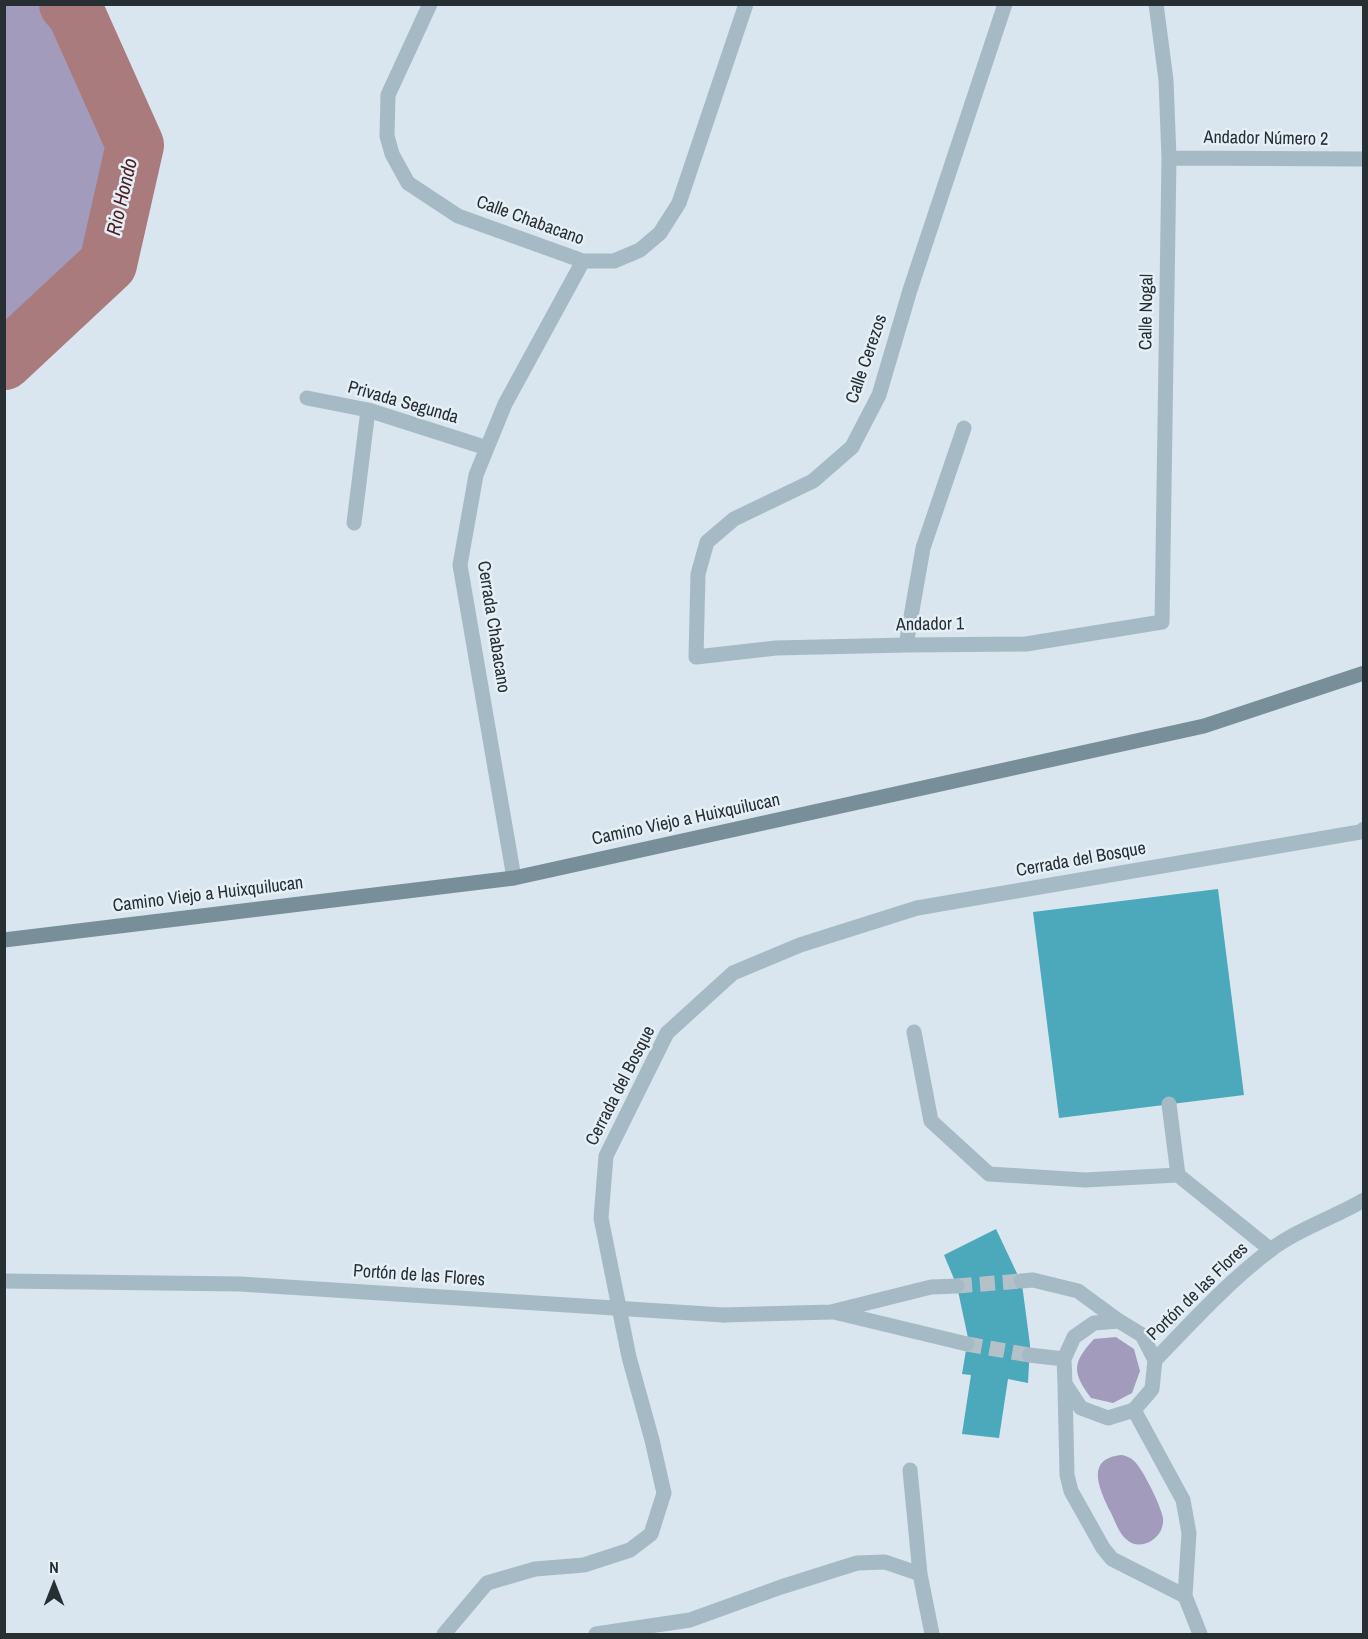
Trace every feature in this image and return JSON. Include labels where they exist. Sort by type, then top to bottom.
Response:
[{"type":"main road","name":"Camino Viejo a Huixquilucan","points":[[4,940],[514,878],[1204,726],[1364,673]]},
{"type":"street","name":"Calle Chabacano","points":[[430,4],[388,95],[387,136],[392,154],[408,183],[458,216],[583,261],[614,261],[640,250],[660,233],[679,203],[746,4]]},
{"type":"street","name":"Calle Cerezos","points":[[696,657],[698,574],[707,542],[734,519],[813,481],[852,447],[879,395],[910,290],[1005,4]]},
{"type":"street","name":"Calle Nogal","points":[[1156,4],[1166,80],[1169,158],[1162,622]]},
{"type":"street","name":"Andador Número 2","points":[[1169,158],[1364,159]]},
{"type":"street","name":"Cerrada Chabacano","points":[[514,878],[460,565],[476,475],[505,404],[583,261]]},
{"type":"street","name":"Privada Segunda","points":[[307,398],[368,410],[487,448]]},
{"type":"street","points":[[354,523],[368,410]]},
{"type":"street","points":[[906,645],[924,548],[964,428]]},
{"type":"street","name":"Andador 1","points":[[696,657],[776,648],[1026,644],[1162,622]]},
{"type":"street","name":"Cerrada del Bosque","points":[[444,1635],[487,1583],[535,1569],[584,1565],[630,1550],[651,1534],[664,1493],[629,1357],[602,1218],[606,1156],[667,1033],[733,973],[800,945],[917,908],[1364,830]]},
{"type":"street","points":[[914,1032],[931,1121],[989,1174],[1085,1180],[1178,1175],[1271,1250]]},
{"type":"street","points":[[1169,1104],[1178,1175]]},
{"type":"street","name":"Portón de las Flores","points":[[1155,1360],[1231,1282],[1271,1250],[1313,1224],[1364,1200]]},
{"type":"street","name":"Portón de las Flores","points":[[1021,1281],[1033,1280],[1078,1291],[1119,1321]]},
{"type":"street","name":"Portón de las Flores","points":[[4,1281],[240,1284],[723,1315],[831,1312],[931,1287],[957,1286]]},
{"type":"street","name":"Portón de las Flores","points":[[831,1312],[967,1344]]},
{"type":"street","points":[[1065,1384],[1081,1408],[1107,1418],[1134,1410],[1152,1389],[1155,1360],[1142,1335],[1119,1321],[1094,1323],[1074,1337],[1064,1359],[1067,1475],[1071,1491],[1103,1548],[1112,1559],[1185,1596]]},
{"type":"street","points":[[1029,1355],[1064,1359]]},
{"type":"street","points":[[1134,1410],[1183,1500],[1189,1533],[1185,1596],[1200,1635]]},
{"type":"street","points":[[910,1470],[920,1574],[932,1635]]},
{"type":"street","points":[[596,1635],[692,1627],[782,1587],[857,1563],[885,1562],[920,1574]]},
{"type":"shaded area","points":[[5,4],[42,5],[61,24],[116,147],[92,253],[5,336]]},
{"type":"shaded area","points":[[1116,1337],[1134,1349],[1140,1371],[1132,1393],[1113,1403],[1091,1398],[1080,1381],[1077,1368],[1078,1361],[1094,1339]]},
{"type":"shaded area","points":[[1122,1455],[1138,1465],[1162,1512],[1163,1525],[1159,1534],[1145,1544],[1132,1543],[1123,1536],[1099,1485],[1099,1468],[1103,1462],[1110,1457]]},
{"type":"building","points":[[1218,889],[1244,1095],[1059,1118],[1033,912]]},
{"type":"building","points":[[996,1229],[1022,1284],[1030,1345],[1028,1383],[1008,1379],[999,1438],[962,1434],[971,1375],[962,1374],[968,1338],[957,1286],[944,1255]]},
{"type":"waterway","name":"Rio Hondo","points":[[4,361],[108,264],[135,145],[76,13],[68,4]]},
{"type":"tunnel","points":[[957,1286],[1021,1281]]},
{"type":"tunnel","points":[[967,1344],[1029,1355]]}]
